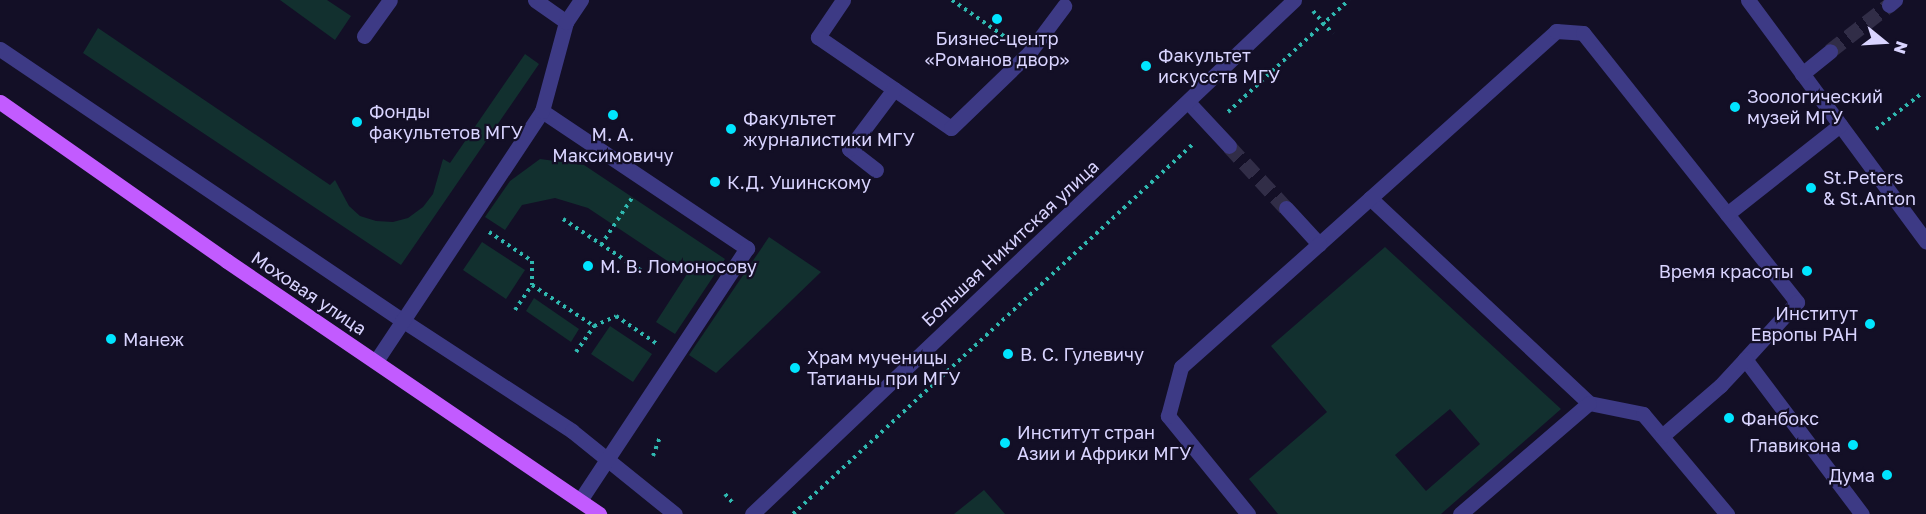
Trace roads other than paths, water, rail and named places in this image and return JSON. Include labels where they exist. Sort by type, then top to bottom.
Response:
[{"type":"main road","name":"Моховая улица","points":[[0,102],[227,261],[599,514]]},
{"type":"street","points":[[364,36],[390,0]]},
{"type":"street","points":[[535,0],[566,22]]},
{"type":"street","points":[[376,361],[542,111],[566,22],[581,0]]},
{"type":"street","points":[[843,0],[818,37],[951,128],[1029,53],[1064,6]]},
{"type":"street","name":"Большая Никитская улица","points":[[752,514],[1294,0]]},
{"type":"street","points":[[1748,0],[1926,241]]},
{"type":"street","points":[[1248,514],[1168,416],[1181,367],[1556,31],[1583,33],[1797,302],[1720,386],[1662,436]]},
{"type":"street","points":[[0,49],[608,457],[675,514]]},
{"type":"street","points":[[1802,74],[1830,51]]},
{"type":"street","points":[[876,170],[849,149],[894,89]]},
{"type":"street","points":[[1188,102],[1229,146]]},
{"type":"street","points":[[542,111],[747,248],[580,500]]},
{"type":"street","points":[[1727,214],[1840,125]]},
{"type":"street","points":[[1370,198],[1589,403],[1643,414],[1727,514]]},
{"type":"street","points":[[1286,208],[1319,244]]},
{"type":"street","points":[[1745,359],[1862,514]]},
{"type":"street","points":[[1460,514],[1589,403]]},
{"type":"tunnel","points":[[1830,51],[1889,5]]},
{"type":"tunnel","points":[[1229,146],[1286,208]]},
{"type":"place","name":"Бизнес-центр «Романов двор»","points":[[997,19]]},
{"type":"place","name":"Факультет искусств МГУ","points":[[1146,66]]},
{"type":"place","name":"Зоологический музей МГУ","points":[[1735,107]]},
{"type":"place","name":"М. А. Максимовичу","points":[[613,115]]},
{"type":"place","name":"Фонды факультетов МГУ","points":[[357,122]]},
{"type":"place","name":"Факультет журналистики МГУ","points":[[731,129]]},
{"type":"place","name":"К.Д. Ушинскому","points":[[715,182]]},
{"type":"place","name":"St.Peters & St.Anton","points":[[1811,188]]},
{"type":"place","name":"М. В. Ломоносову","points":[[588,266]]},
{"type":"place","name":"Время красоты","points":[[1807,271]]},
{"type":"place","name":"Институт Европы РАН","points":[[1870,324]]},
{"type":"place","name":"Манеж","points":[[111,339]]},
{"type":"place","name":"В. С. Гулевичу","points":[[1008,354]]},
{"type":"place","name":"Храм мученицы Татианы при МГУ","points":[[795,368]]},
{"type":"place","name":"Фанбокс","points":[[1729,418]]},
{"type":"place","name":"Институт стран Азии и Африки МГУ","points":[[1005,443]]},
{"type":"place","name":"Главикона","points":[[1853,445]]},
{"type":"place","name":"Дума","points":[[1887,475]]}]
